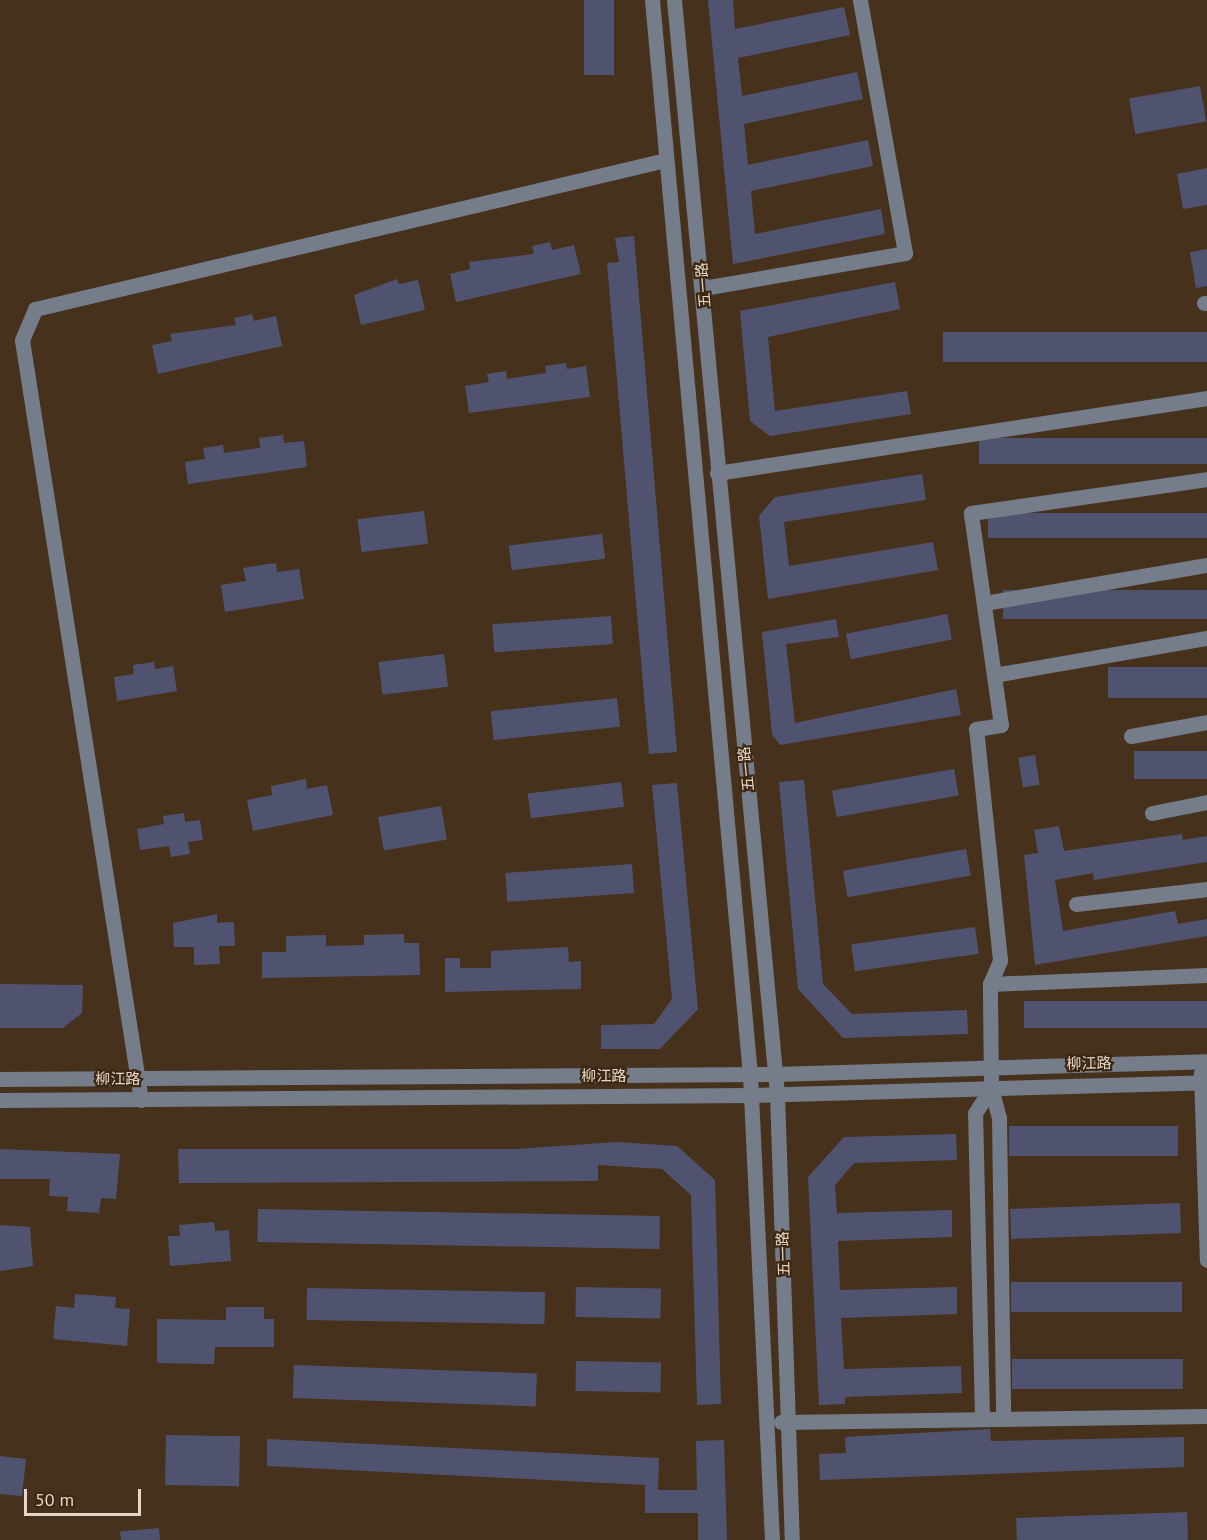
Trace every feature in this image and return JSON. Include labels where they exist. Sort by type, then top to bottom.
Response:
[{"type":"street","name":"五一路","points":[[652,0],[690,455],[750,1074],[770,1422],[772,1540]]},
{"type":"street","name":"五一路","points":[[674,0],[703,288],[715,452],[776,1074],[792,1540]]},
{"type":"street","points":[[703,288],[905,253],[860,0]]},
{"type":"street","points":[[141,1100],[22,340],[35,309],[666,160]]},
{"type":"street","points":[[717,473],[1207,398]]},
{"type":"street","points":[[690,455],[715,452]]},
{"type":"street","points":[[1003,1418],[999,1118],[991,1088],[990,984],[1000,960],[976,729],[1001,725],[971,513],[1207,479]]},
{"type":"street","points":[[984,603],[1207,564]]},
{"type":"street","points":[[994,675],[1207,638]]},
{"type":"street","points":[[1131,736],[1207,722]]},
{"type":"street","points":[[1152,813],[1207,802]]},
{"type":"street","points":[[1076,904],[1207,889]]},
{"type":"street","points":[[990,984],[1207,975]]},
{"type":"street","points":[[1204,1061],[1207,1260]]},
{"type":"street","name":"柳江路","points":[[0,1080],[776,1074],[991,1065],[1204,1061]]},
{"type":"street","name":"柳江路","points":[[0,1100],[751,1095],[1204,1082]]},
{"type":"street","points":[[982,1418],[975,1113],[991,1088]]},
{"type":"street","points":[[770,1422],[1207,1416]]},
{"type":"building","points":[[584,0],[614,0],[614,75],[584,75]]},
{"type":"building","points":[[708,0],[733,0],[735,29],[844,7],[850,35],[738,58],[742,96],[857,72],[863,99],[744,124],[748,165],[868,140],[873,166],[751,191],[755,234],[881,209],[885,234],[733,264]]},
{"type":"building","points":[[1200,86],[1206,121],[1135,134],[1129,99]]},
{"type":"building","points":[[1207,168],[1207,205],[1183,209],[1177,174]]},
{"type":"building","points":[[634,236],[677,752],[649,754],[607,263],[619,262],[615,238]]},
{"type":"building","points":[[550,242],[552,250],[574,245],[581,274],[456,302],[450,274],[470,269],[469,262],[534,254],[532,246]]},
{"type":"building","points":[[1207,249],[1207,286],[1196,288],[1190,252]]},
{"type":"building","points":[[397,279],[399,284],[418,280],[425,310],[361,325],[354,295]]},
{"type":"building","points":[[895,282],[900,309],[768,337],[775,411],[907,391],[911,414],[770,436],[750,421],[740,311]]},
{"type":"building","points":[[252,314],[254,321],[276,316],[282,346],[158,374],[152,345],[172,341],[170,334],[236,325],[234,318]]},
{"type":"building","points":[[943,332],[1207,332],[1207,362],[943,362]]},
{"type":"building","points":[[566,363],[567,369],[586,366],[590,397],[469,413],[465,386],[489,382],[487,374],[506,371],[507,379],[546,373],[545,366]]},
{"type":"building","points":[[283,435],[284,443],[304,441],[307,467],[188,484],[185,462],[205,459],[203,448],[223,445],[224,453],[260,448],[259,438]]},
{"type":"building","points":[[979,438],[1207,438],[1207,464],[979,464]]},
{"type":"building","points":[[922,474],[926,500],[784,522],[789,566],[933,542],[938,570],[768,599],[759,516],[775,497]]},
{"type":"building","points":[[424,511],[428,544],[362,552],[357,519]]},
{"type":"building","points":[[988,513],[1207,513],[1207,538],[988,538]]},
{"type":"building","points":[[602,534],[605,559],[512,570],[509,545]]},
{"type":"building","points":[[276,563],[277,572],[299,569],[304,599],[225,612],[221,585],[246,581],[243,568]]},
{"type":"building","points":[[1003,590],[1207,590],[1207,619],[1003,619]]},
{"type":"building","points":[[947,614],[952,640],[851,659],[846,634]]},
{"type":"building","points":[[611,616],[613,644],[494,652],[492,624]]},
{"type":"building","points":[[836,619],[839,637],[786,644],[795,723],[956,689],[961,715],[780,745],[772,734],[762,632]]},
{"type":"building","points":[[444,654],[448,687],[383,695],[378,662]]},
{"type":"building","points":[[154,662],[155,669],[173,666],[177,691],[117,701],[114,677],[134,674],[133,665]]},
{"type":"building","points":[[1108,667],[1207,667],[1207,698],[1108,698]]},
{"type":"building","points":[[617,698],[620,727],[494,740],[491,711]]},
{"type":"building","points":[[1134,751],[1207,751],[1207,779],[1134,779]]},
{"type":"building","points":[[1035,755],[1040,785],[1023,787],[1018,758]]},
{"type":"building","points":[[954,769],[959,796],[837,817],[832,791]]},
{"type":"building","points":[[306,779],[307,789],[327,785],[333,815],[253,831],[247,800],[272,795],[271,786]]},
{"type":"building","points":[[804,780],[823,984],[852,1014],[967,1010],[968,1034],[843,1038],[798,989],[779,782]]},
{"type":"building","points":[[621,782],[624,807],[531,818],[528,793]]},
{"type":"building","points":[[677,783],[698,1009],[660,1049],[601,1049],[601,1025],[654,1024],[672,999],[652,785]]},
{"type":"building","points":[[441,806],[447,839],[384,851],[378,817]]},
{"type":"building","points":[[184,813],[185,822],[200,820],[203,840],[188,842],[190,854],[171,857],[169,846],[140,850],[137,829],[164,824],[163,816]]},
{"type":"building","points":[[1059,826],[1064,851],[1182,834],[1183,840],[1207,836],[1207,862],[1094,880],[1093,873],[1055,880],[1063,931],[1175,911],[1178,924],[1207,919],[1207,936],[1035,965],[1024,855],[1038,853],[1034,830]]},
{"type":"building","points":[[966,849],[971,876],[848,897],[843,871]]},
{"type":"building","points":[[632,864],[634,893],[507,902],[505,873]]},
{"type":"building","points":[[217,914],[217,923],[234,922],[235,946],[219,946],[220,964],[194,965],[194,947],[174,947],[173,923]]},
{"type":"building","points":[[975,927],[979,954],[855,971],[851,944]]},
{"type":"building","points":[[404,934],[404,943],[419,943],[420,975],[262,978],[262,952],[286,952],[286,936],[326,935],[326,946],[364,945],[364,935]]},
{"type":"building","points":[[568,947],[569,962],[581,961],[581,989],[445,992],[445,958],[460,958],[460,968],[491,968],[491,951]]},
{"type":"building","points":[[0,984],[83,985],[82,1013],[63,1028],[0,1028]]},
{"type":"building","points":[[1024,1001],[1207,1001],[1207,1028],[1024,1028]]},
{"type":"building","points":[[1009,1126],[1178,1126],[1178,1156],[1009,1156]]},
{"type":"building","points":[[956,1134],[957,1160],[854,1163],[835,1185],[837,1213],[952,1210],[952,1237],[838,1241],[840,1290],[957,1287],[957,1314],[841,1318],[844,1369],[961,1366],[962,1393],[845,1397],[845,1404],[819,1405],[808,1177],[844,1137]]},
{"type":"building","points":[[617,1142],[677,1146],[715,1180],[721,1404],[697,1405],[691,1195],[662,1169],[598,1165],[598,1181],[179,1183],[178,1149],[516,1149]]},
{"type":"building","points":[[0,1149],[120,1154],[116,1199],[101,1198],[99,1213],[67,1211],[68,1197],[49,1196],[50,1179],[0,1179]]},
{"type":"building","points":[[1180,1203],[1181,1233],[1011,1239],[1010,1209]]},
{"type":"building","points":[[258,1209],[660,1216],[659,1249],[257,1242]]},
{"type":"building","points":[[214,1222],[215,1231],[229,1230],[231,1261],[170,1266],[168,1236],[180,1236],[179,1225]]},
{"type":"building","points":[[0,1225],[30,1227],[33,1266],[0,1271]]},
{"type":"building","points":[[1011,1282],[1182,1282],[1182,1312],[1011,1312]]},
{"type":"building","points":[[576,1287],[661,1288],[660,1318],[575,1317]]},
{"type":"building","points":[[307,1288],[545,1292],[544,1324],[306,1320]]},
{"type":"building","points":[[75,1294],[116,1297],[115,1308],[130,1309],[127,1346],[53,1339],[56,1306],[74,1308]]},
{"type":"building","points":[[226,1307],[264,1307],[264,1319],[274,1319],[274,1347],[215,1347],[214,1364],[157,1363],[157,1319],[226,1320]]},
{"type":"building","points":[[1012,1359],[1183,1359],[1183,1389],[1012,1389]]},
{"type":"building","points":[[576,1361],[661,1362],[660,1392],[575,1391]]},
{"type":"building","points":[[294,1365],[537,1373],[536,1406],[293,1398]]},
{"type":"building","points":[[990,1429],[991,1441],[1184,1437],[1184,1467],[820,1480],[819,1454],[846,1453],[845,1437]]},
{"type":"building","points":[[166,1435],[240,1436],[239,1486],[165,1485]]},
{"type":"building","points":[[267,1439],[659,1458],[658,1490],[697,1490],[696,1441],[724,1440],[727,1540],[698,1540],[698,1513],[645,1513],[645,1485],[267,1466]]},
{"type":"building","points":[[0,1456],[26,1459],[22,1496],[0,1494]]},
{"type":"building","points":[[1187,1512],[1188,1540],[1017,1540],[1016,1518]]},
{"type":"building","points":[[159,1528],[160,1540],[121,1540],[120,1531]]}]
